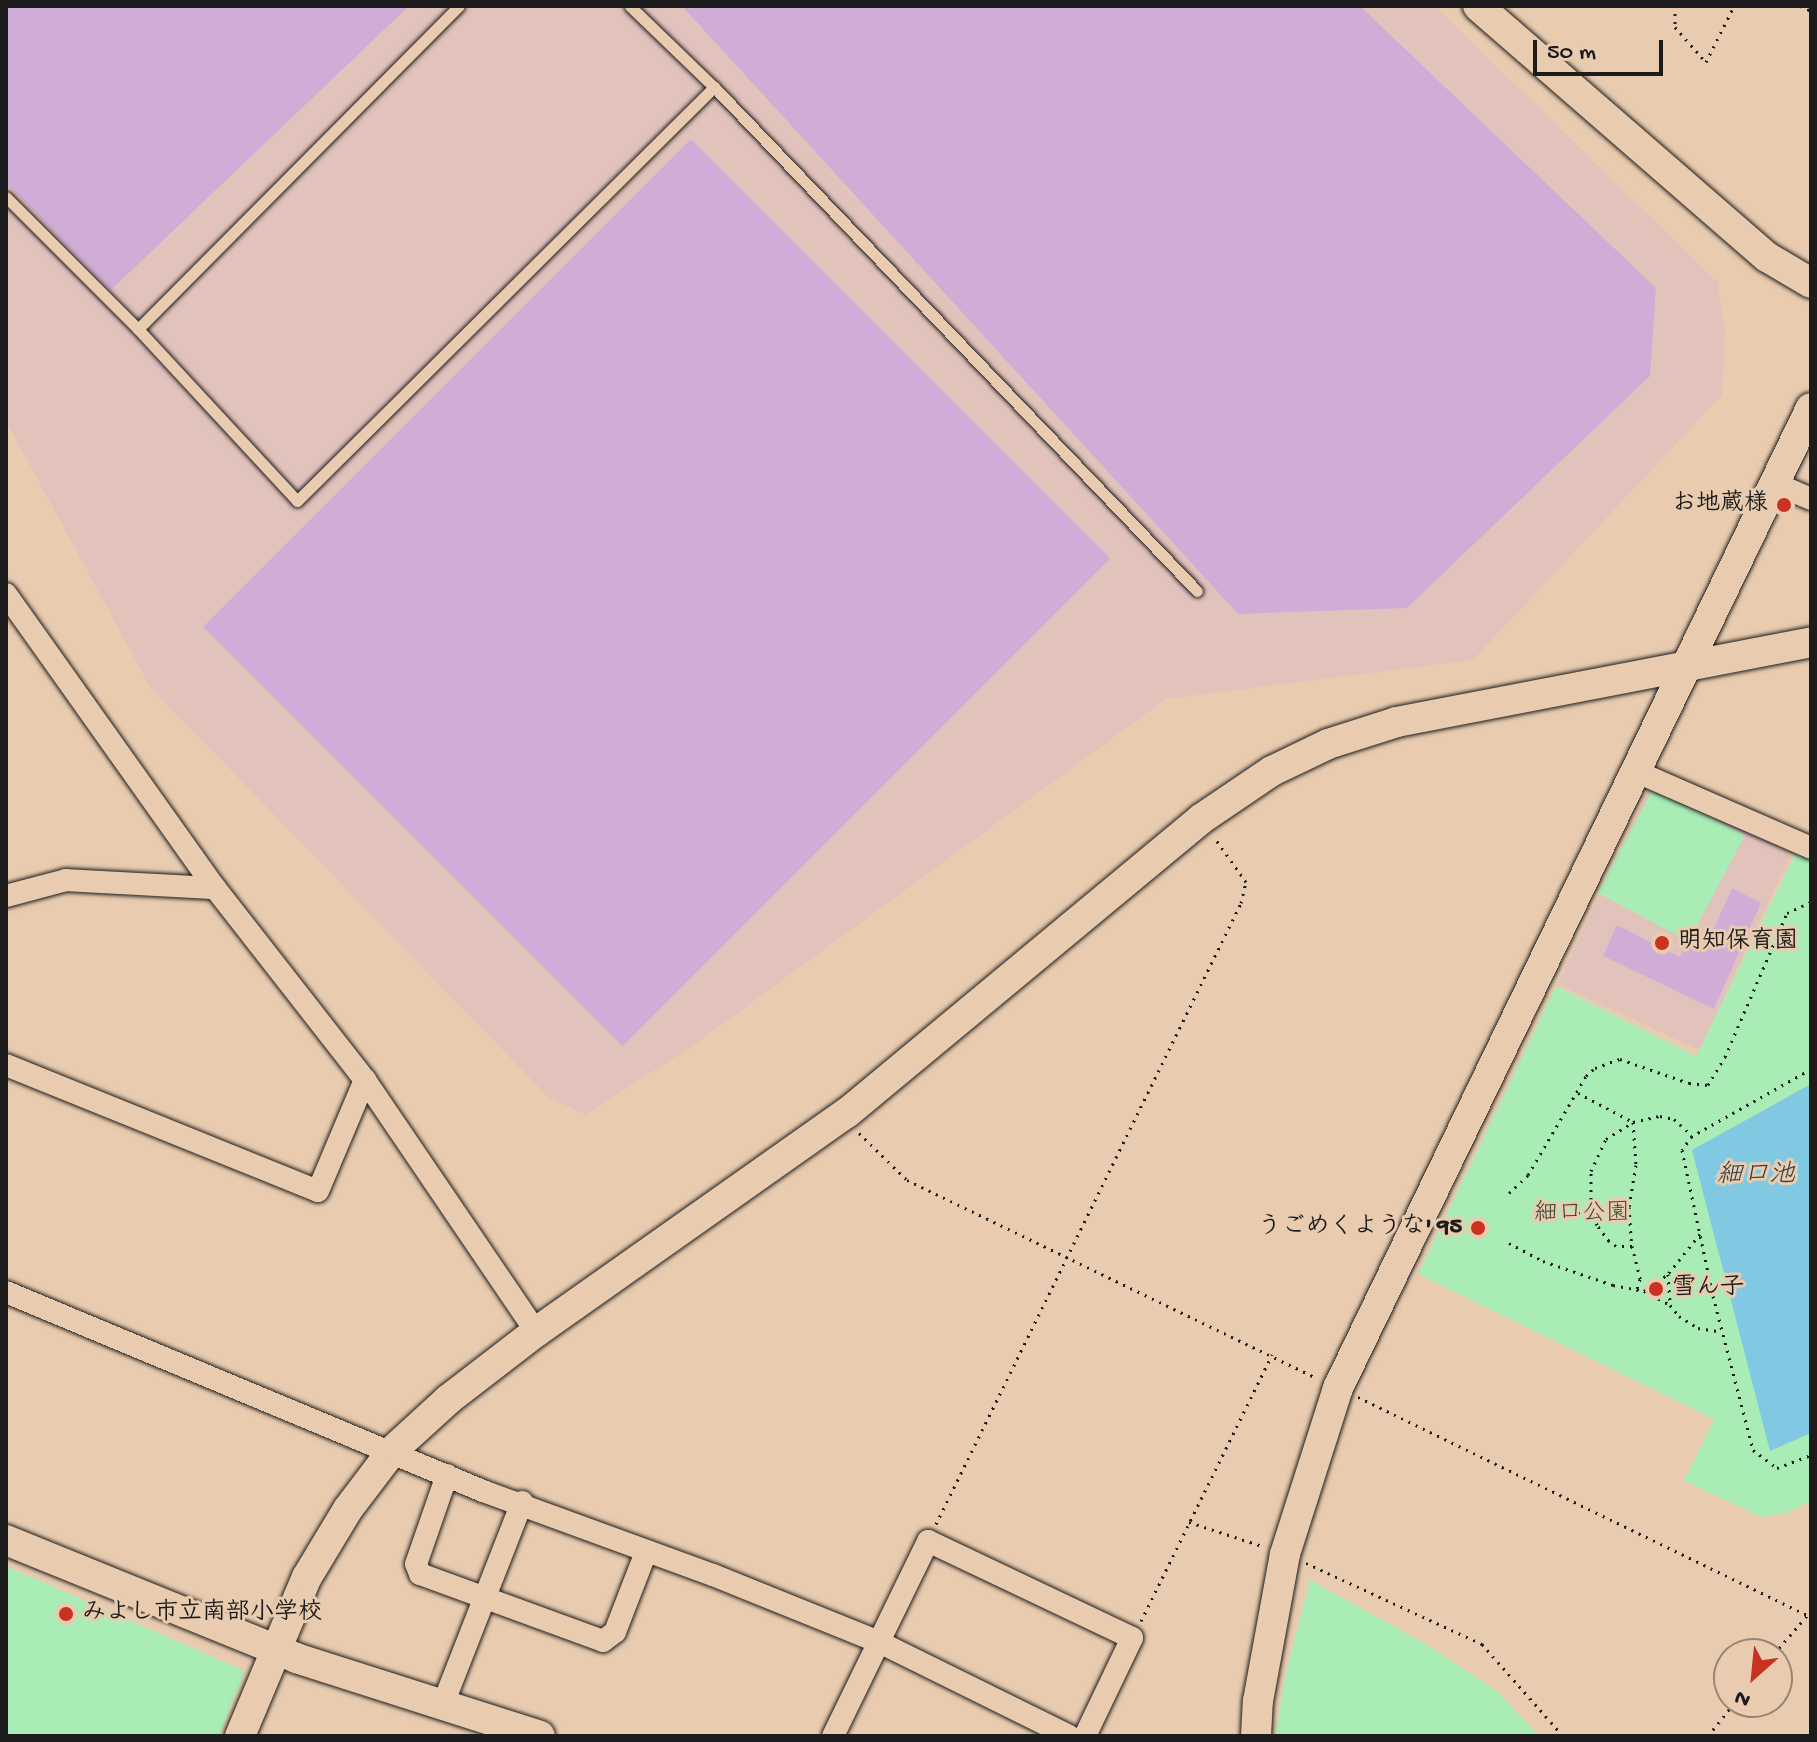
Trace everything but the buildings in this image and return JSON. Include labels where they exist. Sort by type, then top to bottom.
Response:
[{"type":"street","points":[[1478,6],[1767,257],[1811,283]]},
{"type":"street","points":[[1256,1736],[1258,1701],[1285,1554],[1338,1388],[1685,667],[1799,492],[1811,408]]},
{"type":"street","points":[[6,594],[215,888],[365,1080],[536,1332]]},
{"type":"street","points":[[240,1736],[307,1577],[348,1509],[392,1451],[449,1399],[536,1332],[847,1113],[1201,819],[1272,771],[1328,744],[1397,722],[1811,642]]},
{"type":"street","points":[[1635,771],[1811,848]]},
{"type":"street","points":[[6,896],[66,880],[215,888]]},
{"type":"street","points":[[6,1065],[318,1191],[365,1080]]},
{"type":"street","points":[[6,1292],[447,1475],[879,1642],[1069,1736]]},
{"type":"street","points":[[447,1475],[416,1564],[420,1574],[603,1641],[615,1632],[646,1552]]},
{"type":"street","points":[[443,1704],[522,1502]]},
{"type":"street","points":[[6,1540],[276,1651],[540,1736]]},
{"type":"street","points":[[833,1736],[928,1541],[1132,1638],[1085,1736]]},
{"type":"lane","points":[[138,329],[459,6]]},
{"type":"lane","points":[[630,6],[714,87],[1197,591]]},
{"type":"lane","points":[[6,197],[138,329],[297,501],[714,87]]},
{"type":"path","points":[[1675,6],[1675,27],[1706,62],[1734,6]]},
{"type":"path","points":[[1800,6],[1811,11]]},
{"type":"path","points":[[928,1541],[1241,903],[1246,882],[1201,819]]},
{"type":"path","points":[[1509,1193],[1528,1175],[1577,1092],[1595,1068],[1620,1059],[1689,1083],[1708,1085],[1725,1057],[1787,913],[1811,902]]},
{"type":"path","points":[[1811,1069],[1692,1136],[1682,1150],[1722,1332],[1753,1450],[1777,1468],[1811,1455]]},
{"type":"path","points":[[1577,1092],[1633,1122]]},
{"type":"path","points":[[847,1113],[864,1141],[907,1180],[1810,1614],[1788,1638]]},
{"type":"path","points":[[1632,1246],[1616,1246],[1609,1241],[1597,1225],[1592,1211],[1591,1171],[1606,1139],[1633,1122],[1660,1116],[1674,1119],[1692,1136]]},
{"type":"path","points":[[1633,1122],[1636,1165],[1629,1207],[1632,1246],[1640,1279],[1637,1289]]},
{"type":"path","points":[[1578,1213],[1592,1211]]},
{"type":"path","points":[[1644,1291],[1668,1274],[1700,1234]]},
{"type":"path","points":[[1509,1243],[1543,1261],[1613,1285],[1644,1291],[1670,1305],[1698,1328],[1722,1332]]},
{"type":"path","points":[[1668,1274],[1670,1305]]},
{"type":"path","points":[[1132,1638],[1272,1355]]},
{"type":"path","points":[[1189,1522],[1285,1554],[1482,1644],[1563,1736]]},
{"type":"path","points":[[1714,1736],[1709,1734],[1722,1718]]},
{"type":"shaded area","points":[[6,6],[1435,6],[1718,283],[1725,333],[1722,395],[1473,660],[1166,699],[698,1042],[586,1115],[549,1098],[150,687],[6,421]]},
{"type":"shaded area","name":"明知保育園","points":[[1652,783],[1793,849],[1700,1050],[1558,984]]},
{"type":"green space","points":[[1654,787],[1745,835],[1689,941],[1598,893]]},
{"type":"green space","name":"細口公園","points":[[1798,848],[1811,854],[1811,1084],[1692,1150],[1771,1451],[1811,1433],[1811,1501],[1787,1513],[1762,1517],[1684,1481],[1714,1419],[1418,1274],[1556,986],[1696,1056]]},
{"type":"green space","name":"みよし市立南部小学校","points":[[6,1566],[245,1671],[219,1736],[6,1736]]},
{"type":"green space","points":[[1310,1580],[1424,1643],[1498,1692],[1539,1736],[1275,1736],[1286,1672]]},
{"type":"water","name":"細口池","points":[[1811,1084],[1811,1433],[1770,1451],[1692,1150]]},
{"type":"place","name":"お地蔵様","points":[[1784,505]]},
{"type":"place","name":"明知保育園","points":[[1662,943]]},
{"type":"place","name":"うごめくような' 95","points":[[1478,1228]]},
{"type":"place","name":"雪ん子","points":[[1656,1289]]},
{"type":"place","name":"みよし市立南部小学校","points":[[66,1614]]}]
